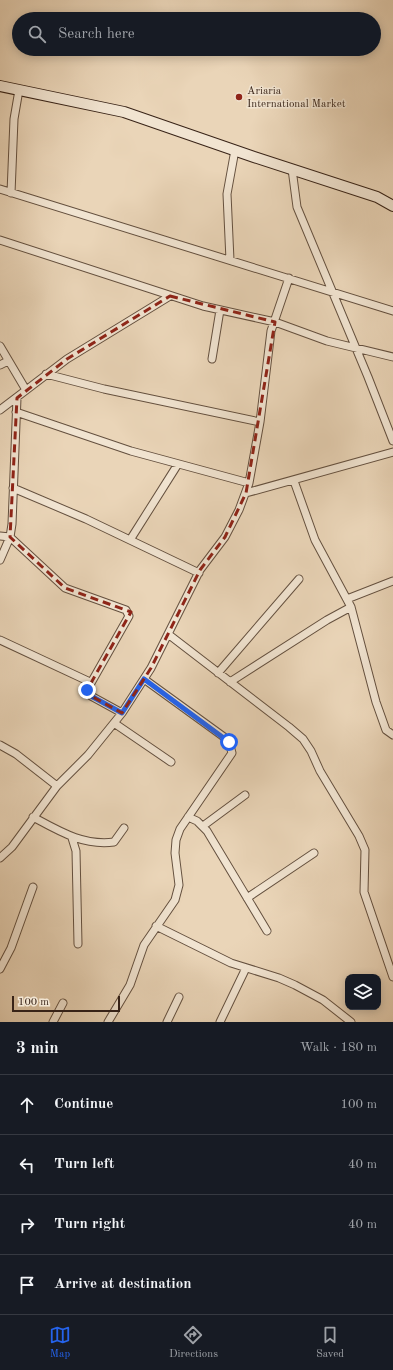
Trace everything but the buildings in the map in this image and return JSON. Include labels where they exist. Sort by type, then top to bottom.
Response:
[{"type":"main road","points":[[0,86],[124,112],[378,197],[393,206]]},
{"type":"street","points":[[11,193],[14,119],[19,90]]},
{"type":"street","points":[[230,260],[227,198],[235,150]]},
{"type":"street","points":[[292,169],[297,207],[393,442]]},
{"type":"street","points":[[0,190],[393,311]]},
{"type":"street","points":[[0,240],[170,296],[220,310],[275,322],[326,341],[355,346],[393,357]]},
{"type":"street","points":[[0,858],[12,846],[57,786],[88,754],[122,713],[144,679],[199,573],[225,537],[246,493],[249,483],[260,422],[272,332],[289,278]]},
{"type":"street","points":[[0,410],[46,374],[170,296]]},
{"type":"street","points":[[212,359],[220,310]]},
{"type":"street","points":[[0,346],[26,390]]},
{"type":"street","points":[[0,365],[8,361]]},
{"type":"street","points":[[46,374],[104,389],[260,422]]},
{"type":"street","points":[[0,560],[10,537],[17,398]]},
{"type":"street","points":[[16,412],[131,451],[249,483]]},
{"type":"street","points":[[246,493],[294,481],[393,452]]},
{"type":"street","points":[[130,540],[178,464]]},
{"type":"street","points":[[294,481],[315,540],[351,607],[376,702],[386,730],[393,734]]},
{"type":"street","points":[[13,488],[130,540],[199,573]]},
{"type":"street","points":[[0,536],[10,537],[65,588],[126,610],[129,613],[129,616],[90,682],[87,690],[91,696],[122,713]]},
{"type":"street","points":[[218,673],[299,579]]},
{"type":"street","points":[[347,599],[393,581]]},
{"type":"street","points":[[230,682],[327,620],[351,607]]},
{"type":"street","points":[[168,634],[303,739],[312,751],[320,771],[359,836],[366,854],[364,892],[393,977]]},
{"type":"street","points":[[0,640],[90,682]]},
{"type":"street","points":[[108,1022],[130,985],[144,946],[156,926],[175,900],[178,892],[176,840],[180,829],[232,753],[232,747],[224,737],[144,679]]},
{"type":"street","points":[[114,723],[171,762]]},
{"type":"street","points":[[0,745],[16,754],[57,786]]},
{"type":"street","points":[[203,826],[245,795]]},
{"type":"street","points":[[33,816],[72,838],[106,843],[114,842],[124,828]]},
{"type":"street","points":[[188,817],[203,826],[267,931]]},
{"type":"street","points":[[72,838],[76,851],[78,944]]},
{"type":"street","points":[[247,898],[314,853]]},
{"type":"street","points":[[0,969],[11,948],[33,887]]},
{"type":"street","points":[[156,926],[231,963],[279,978],[295,985],[323,1000],[351,1022]]},
{"type":"street","points":[[220,1022],[246,968]]},
{"type":"street","points":[[167,1022],[179,996]]},
{"type":"street","points":[[53,1022],[63,1003]]},
{"type":"highlighted area","points":[[170,296],[275,322],[246,493],[225,537],[200,570],[151,668],[122,713],[91,696],[87,690],[131,612],[65,588],[10,537],[17,398],[67,359]]},
{"type":"place","name":"Ariaria International Market","points":[[239,97]]},
{"type":"route","points":[[87,690],[91,696],[122,713],[144,679],[229,742]]}]
